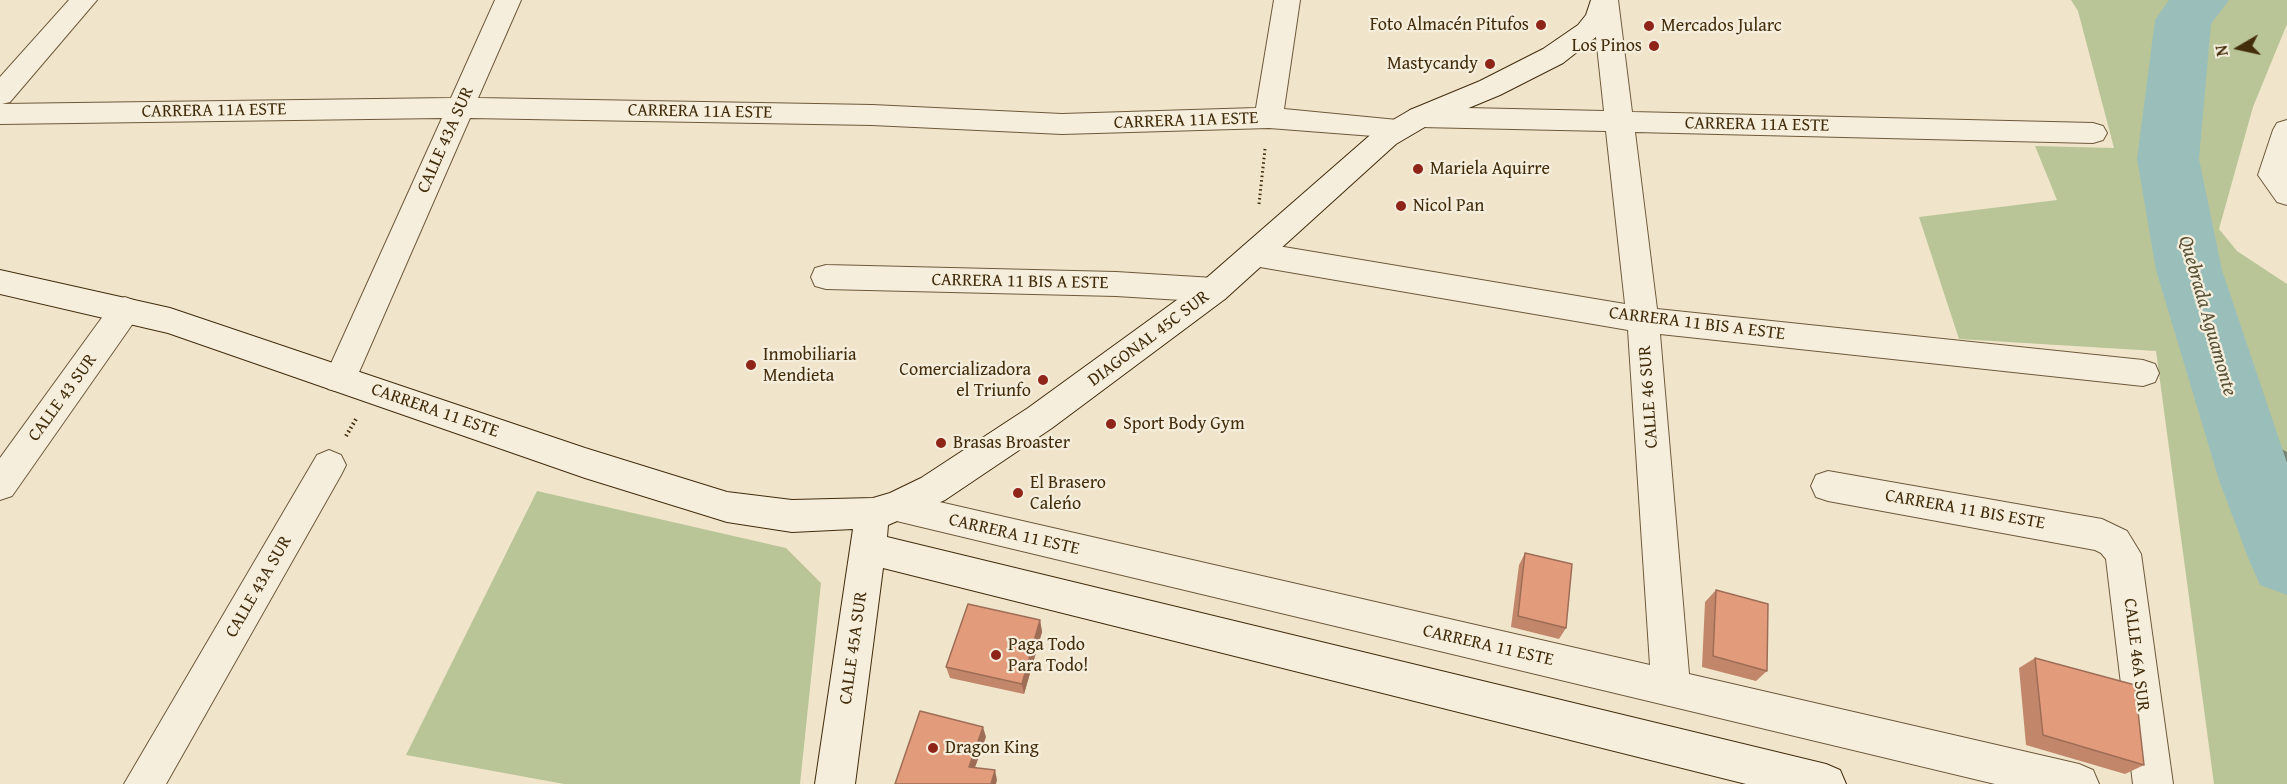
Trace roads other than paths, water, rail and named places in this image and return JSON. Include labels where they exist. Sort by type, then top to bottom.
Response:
[{"type":"street","points":[[0,95],[84,0]]},
{"type":"street","name":"CALLE 43A SUR","points":[[340,379],[508,0]]},
{"type":"street","points":[[1269,118],[1287,0]]},
{"type":"street","points":[[1410,122],[1490,88],[1553,56],[1587,31],[1598,17],[1604,0]]},
{"type":"street","name":"CALLE 46 SUR","points":[[1604,0],[1643,320],[1671,688]]},
{"type":"street","name":"CARRERA 11A ESTE","points":[[0,114],[460,108],[872,115],[1062,124],[1269,118],[1410,122],[1620,121],[2093,133]]},
{"type":"street","name":"DIAGONAL 45C SUR","points":[[879,523],[1040,418],[1214,290],[1372,148],[1410,122]]},
{"type":"street","points":[[2280,184],[2287,130]]},
{"type":"street","name":"CARRERA 11 BIS A ESTE","points":[[1254,254],[1643,320],[2143,373]]},
{"type":"street","name":"CARRERA 11 BIS A ESTE","points":[[826,277],[1116,284],[1214,290]]},
{"type":"street","name":"CARRERA 11 ESTE","points":[[0,282],[170,321],[664,489],[727,507],[792,516],[879,523],[1671,688],[2079,784]]},
{"type":"street","name":"CALLE 43 SUR","points":[[0,485],[125,310]]},
{"type":"street","name":"CALLE 43A SUR","points":[[144,784],[329,465]]},
{"type":"street","name":"CARRERA 11 BIS ESTE","points":[[1828,486],[2102,535]]},
{"type":"street","name":"CARRERA 11 ESTE","points":[[879,523],[1785,779],[1826,784]]},
{"type":"street","name":"CALLE 45A SUR","points":[[836,784],[879,523]]},
{"type":"street","name":"CALLE 46A SUR","points":[[2102,535],[2114,542],[2123,554],[2153,784]]},
{"type":"waterway","name":"Quebrada Aguamonte","points":[[2201,0],[2183,20],[2168,159],[2189,270],[2256,480],[2287,560]]},
{"type":"waterway","points":[[2241,433],[2287,458]]},
{"type":"place","name":"Foto Almacén Pitufos","points":[[1541,25]]},
{"type":"place","name":"Mercados Jularc","points":[[1649,26]]},
{"type":"place","name":"Los Pinos","points":[[1654,46]]},
{"type":"place","name":"Mastycandy","points":[[1490,64]]},
{"type":"place","name":"Mariela Aquirre","points":[[1418,169]]},
{"type":"place","name":"Nicol Pan","points":[[1401,206]]},
{"type":"place","name":"Inmobiliaria Mendieta","points":[[751,365]]},
{"type":"place","name":"Comercializadora el Triunfo","points":[[1043,380]]},
{"type":"place","name":"Sport Body Gym","points":[[1111,424]]},
{"type":"place","name":"Brasas Broaster","points":[[941,443]]},
{"type":"place","name":"El Brasero Caleńo","points":[[1018,493]]},
{"type":"place","name":"Paga Todo Para Todo!","points":[[996,655]]},
{"type":"place","name":"Dragon King","points":[[933,748]]}]
